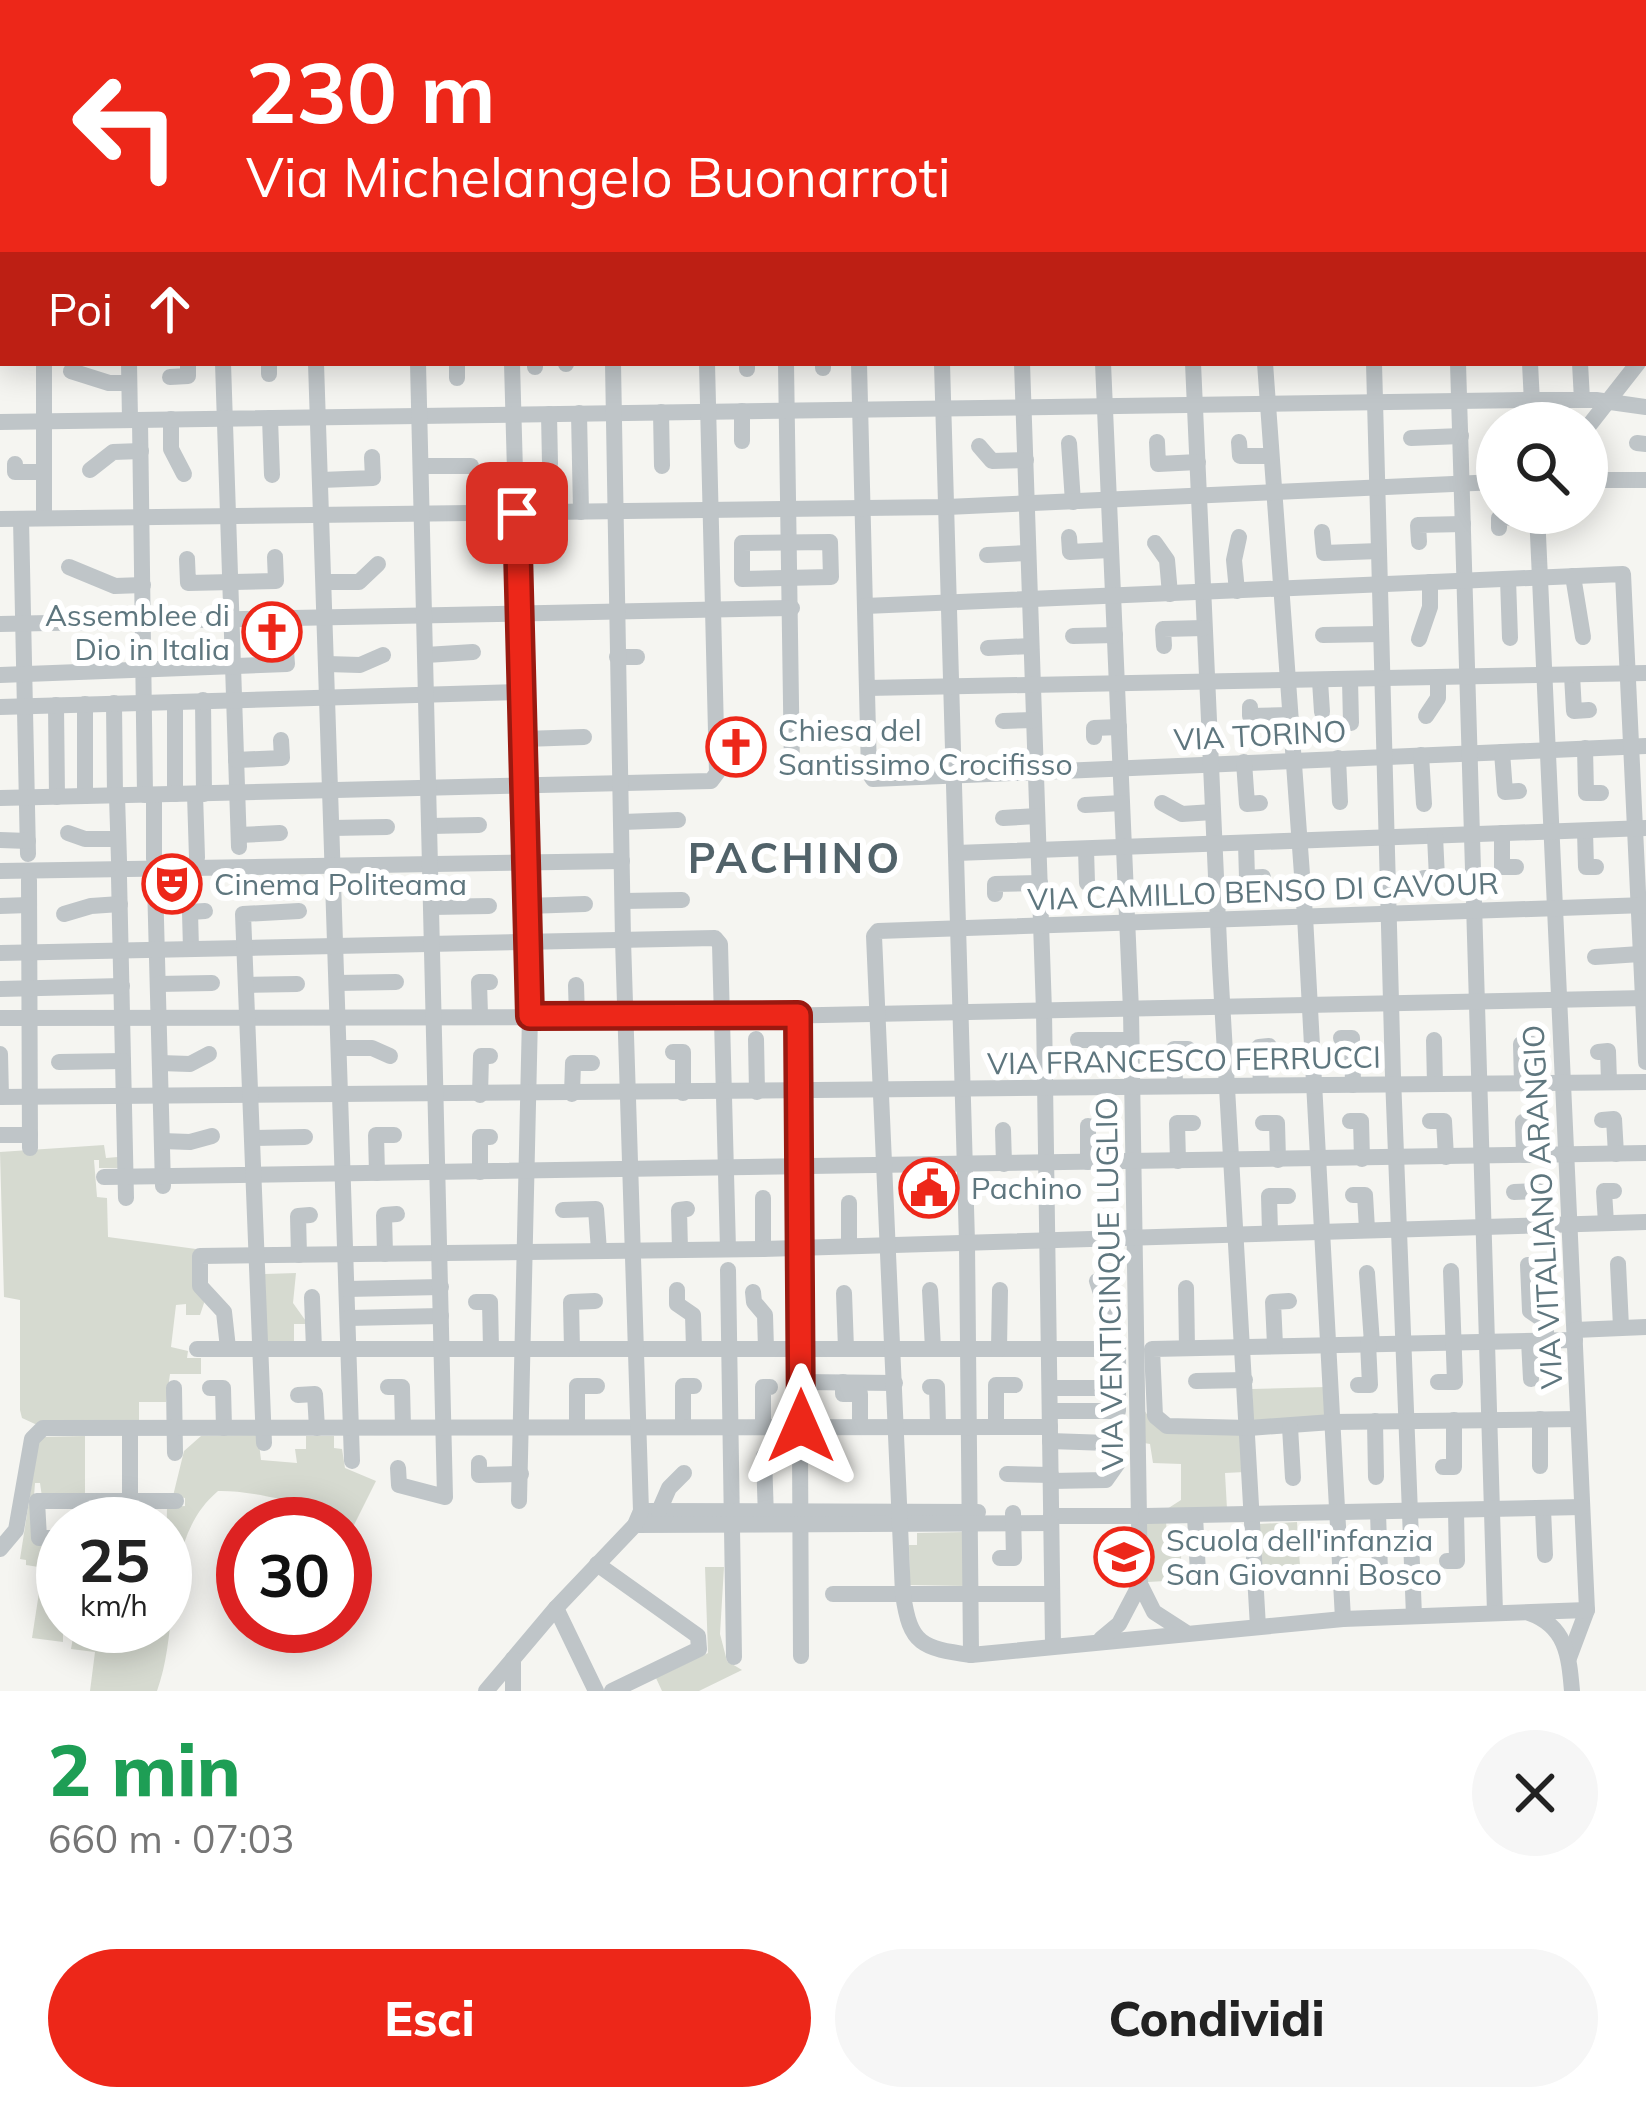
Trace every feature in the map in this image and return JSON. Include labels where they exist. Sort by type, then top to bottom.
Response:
[{"type":"street","points":[[44,366],[44,518]]},
{"type":"street","points":[[129,366],[141,451],[145,703],[154,859]]},
{"type":"street","points":[[170,377],[188,376],[188,366]]},
{"type":"street","points":[[223,366],[239,841],[280,833]]},
{"type":"street","points":[[316,366],[352,1461]]},
{"type":"street","points":[[398,1468],[399,1485],[445,1497],[418,366]]},
{"type":"street","points":[[512,366],[530,1016],[519,1501]]},
{"type":"street","points":[[613,366],[623,940],[637,1426],[645,1516]]},
{"type":"street","points":[[0,798],[620,785],[712,778],[706,366]]},
{"type":"street","points":[[786,366],[793,772]]},
{"type":"street","points":[[859,366],[867,688],[1646,673]]},
{"type":"street","points":[[941,366],[967,1242],[971,1647]]},
{"type":"street","points":[[1022,366],[1044,1011],[1053,1645]]},
{"type":"street","name":"VIA VENTICINQUE LUGLIO","points":[[1103,366],[1131,1010],[1140,1584]]},
{"type":"street","points":[[1193,366],[1222,1006],[1258,1627]]},
{"type":"street","points":[[1265,366],[1305,916],[1342,1619]]},
{"type":"street","points":[[1374,366],[1393,1085],[1414,1616]]},
{"type":"street","points":[[1459,366],[1495,1613]]},
{"type":"street","points":[[1530,366],[1532,400]]},
{"type":"street","points":[[1580,366],[1582,400]]},
{"type":"street","points":[[0,422],[1607,402],[1636,366]]},
{"type":"street","points":[[71,371],[109,383],[129,383]]},
{"type":"street","points":[[1608,402],[1646,407]]},
{"type":"street","points":[[742,411],[742,440]]},
{"type":"street","points":[[661,412],[662,466]]},
{"type":"street","points":[[578,413],[581,512]]},
{"type":"street","points":[[549,414],[550,464]]},
{"type":"street","points":[[270,418],[272,475]]},
{"type":"street","points":[[170,419],[171,449],[184,474]]},
{"type":"street","points":[[1412,438],[1461,436]]},
{"type":"street","points":[[1157,442],[1158,464],[1198,462]]},
{"type":"street","points":[[1240,442],[1240,456],[1271,456]]},
{"type":"street","points":[[1069,443],[1073,502]]},
{"type":"street","points":[[979,446],[992,461],[1026,460]]},
{"type":"street","points":[[90,470],[112,452],[141,451]]},
{"type":"street","points":[[321,480],[373,478],[372,457]]},
{"type":"street","points":[[421,466],[471,466]]},
{"type":"street","points":[[15,472],[44,472]]},
{"type":"street","points":[[1608,480],[1646,480]]},
{"type":"street","points":[[0,519],[947,507],[1476,483]]},
{"type":"street","points":[[0,840],[28,847],[21,519]]},
{"type":"street","points":[[1419,542],[1418,525],[1462,524]]},
{"type":"street","points":[[1322,532],[1324,553],[1379,551]]},
{"type":"street","name":"VIA VITALIANO ARANGIO","points":[[1538,534],[1587,1610],[1569,1658]]},
{"type":"street","points":[[1237,591],[1234,560],[1239,536]]},
{"type":"street","points":[[1069,537],[1070,552],[1110,550]]},
{"type":"street","points":[[830,542],[831,577],[790,578],[742,579],[742,543],[830,542]]},
{"type":"street","points":[[1155,543],[1168,560],[1170,594]]},
{"type":"street","points":[[987,555],[1028,554]]},
{"type":"street","points":[[188,559],[188,583],[276,581],[275,557]]},
{"type":"street","points":[[324,582],[358,582],[378,564]]},
{"type":"street","points":[[69,567],[115,586],[143,585]]},
{"type":"street","points":[[865,606],[1623,574],[1627,674],[1638,746],[1646,1063]]},
{"type":"street","points":[[1573,576],[1583,638]]},
{"type":"street","points":[[1508,579],[1510,638]]},
{"type":"street","points":[[1420,639],[1430,607],[1430,582]]},
{"type":"street","points":[[0,624],[791,608]]},
{"type":"street","points":[[1164,646],[1163,629],[1204,628]]},
{"type":"street","points":[[1323,635],[1381,634]]},
{"type":"street","points":[[1072,636],[1114,635]]},
{"type":"street","points":[[988,648],[1031,646]]},
{"type":"street","points":[[0,675],[287,664],[286,651]]},
{"type":"street","points":[[426,655],[473,652]]},
{"type":"street","points":[[327,664],[359,664],[383,655]]},
{"type":"street","points":[[617,657],[638,657]]},
{"type":"street","points":[[1572,675],[1574,711],[1589,710]]},
{"type":"street","points":[[1426,716],[1438,698],[1438,678]]},
{"type":"street","points":[[1320,680],[1322,712]]},
{"type":"street","points":[[1350,680],[1351,723]]},
{"type":"street","name":"VIA TORINO","points":[[867,688],[873,775],[954,776],[1638,746]]},
{"type":"street","points":[[0,706],[522,692]]},
{"type":"street","points":[[197,858],[203,700]]},
{"type":"street","points":[[175,702],[175,794]]},
{"type":"street","points":[[114,703],[126,1198]]},
{"type":"street","points":[[85,704],[85,796]]},
{"type":"street","points":[[56,705],[57,797]]},
{"type":"street","points":[[1250,707],[1250,716],[1290,715]]},
{"type":"street","points":[[1003,721],[1034,720]]},
{"type":"street","points":[[1094,737],[1094,728],[1119,727]]},
{"type":"street","points":[[524,739],[584,737]]},
{"type":"street","points":[[236,760],[282,758],[281,740]]},
{"type":"street","points":[[1585,748],[1586,793],[1601,793]]},
{"type":"street","points":[[1502,752],[1505,792],[1519,791]]},
{"type":"street","points":[[1421,754],[1424,804]]},
{"type":"street","points":[[1338,758],[1340,802]]},
{"type":"street","points":[[1244,763],[1247,804],[1260,803]]},
{"type":"street","points":[[1084,805],[1122,803]]},
{"type":"street","points":[[1162,803],[1182,814],[1213,812]]},
{"type":"street","points":[[1003,818],[1037,816]]},
{"type":"street","points":[[622,822],[678,820]]},
{"type":"street","points":[[430,826],[479,825]]},
{"type":"street","points":[[332,829],[387,827]]},
{"type":"street","points":[[956,853],[1640,828]]},
{"type":"street","points":[[1585,831],[1586,868],[1596,867]]},
{"type":"street","points":[[68,832],[85,839],[118,839]]},
{"type":"street","points":[[1502,833],[1502,867],[1516,867]]},
{"type":"street","points":[[1424,878],[1437,878],[1435,836]]},
{"type":"street","points":[[1246,843],[1247,878],[1263,877]]},
{"type":"street","points":[[1086,849],[1087,883]]},
{"type":"street","points":[[0,871],[622,861]]},
{"type":"street","points":[[0,1135],[30,1142],[29,880]]},
{"type":"street","points":[[155,882],[163,1181]]},
{"type":"street","points":[[995,894],[995,884],[1040,883]]},
{"type":"street","points":[[623,901],[682,900]]},
{"type":"street","points":[[64,914],[120,904]]},
{"type":"street","points":[[527,906],[585,904]]},
{"type":"street","points":[[0,906],[29,905]]},
{"type":"street","points":[[432,907],[489,906]]},
{"type":"street","name":"VIA CAMILLO BENSO DI CAVOUR","points":[[879,1014],[877,936],[958,928],[1642,906]]},
{"type":"street","points":[[191,949],[190,912],[206,911]]},
{"type":"street","points":[[264,1436],[243,914],[299,911]]},
{"type":"street","points":[[0,953],[716,941],[728,1250]]},
{"type":"street","points":[[1595,957],[1640,954]]},
{"type":"street","points":[[337,983],[396,982]]},
{"type":"street","points":[[480,1016],[479,982],[490,982]]},
{"type":"street","points":[[158,984],[212,983]]},
{"type":"street","points":[[246,985],[296,984]]},
{"type":"street","points":[[576,985],[577,1017]]},
{"type":"street","points":[[0,989],[122,986]]},
{"type":"street","points":[[0,1018],[720,1017],[1645,998]]},
{"type":"street","points":[[879,1014],[903,1594],[913,1635],[927,1646],[1053,1645],[1342,1619],[1587,1610]]},
{"type":"street","points":[[798,1015],[801,1656]]},
{"type":"street","points":[[1341,1038],[1352,1038],[1353,1085]]},
{"type":"street","points":[[756,1039],[757,1092]]},
{"type":"street","points":[[1078,1040],[1131,1040]]},
{"type":"street","points":[[1434,1040],[1435,1084]]},
{"type":"street","points":[[1522,1083],[1521,1043],[1530,1043]]},
{"type":"street","points":[[1261,1084],[1258,1047],[1269,1046]]},
{"type":"street","points":[[340,1048],[372,1048],[390,1056]]},
{"type":"street","points":[[1175,1085],[1174,1048],[1188,1049]]},
{"type":"street","points":[[673,1052],[682,1052],[683,1093]]},
{"type":"street","points":[[1598,1052],[1608,1052],[1609,1082]]},
{"type":"street","points":[[0,1054],[0,1096]]},
{"type":"street","points":[[160,1063],[190,1064],[209,1054]]},
{"type":"street","points":[[480,1095],[481,1056],[490,1056]]},
{"type":"street","points":[[59,1062],[123,1061]]},
{"type":"street","points":[[572,1094],[573,1063],[592,1063]]},
{"type":"street","name":"VIA FRANCESCO FERRUCCI","points":[[0,1096],[250,1098],[1646,1082]]},
{"type":"street","points":[[1602,1120],[1614,1119],[1616,1154]]},
{"type":"street","points":[[1350,1121],[1361,1121],[1362,1159]]},
{"type":"street","points":[[1430,1121],[1444,1121],[1446,1157]]},
{"type":"street","points":[[1524,1155],[1522,1122],[1534,1121]]},
{"type":"street","points":[[1178,1161],[1177,1123],[1193,1123]]},
{"type":"street","points":[[1263,1123],[1276,1124],[1278,1160]]},
{"type":"street","points":[[1088,1126],[1088,1162]]},
{"type":"street","points":[[1003,1130],[1004,1164]]},
{"type":"street","points":[[377,1173],[376,1136],[394,1135]]},
{"type":"street","points":[[162,1141],[190,1142],[212,1136]]},
{"type":"street","points":[[252,1138],[305,1137]]},
{"type":"street","points":[[480,1172],[480,1137],[490,1137]]},
{"type":"street","points":[[104,1178],[163,1181],[254,1175],[1646,1154]]},
{"type":"street","points":[[1514,1192],[1538,1191],[1540,1225]]},
{"type":"street","points":[[1606,1223],[1604,1192],[1614,1191]]},
{"type":"street","points":[[1353,1195],[1365,1195],[1366,1229]]},
{"type":"street","points":[[1270,1232],[1269,1196],[1288,1196]]},
{"type":"street","points":[[763,1198],[763,1249]]},
{"type":"street","points":[[849,1203],[849,1246]]},
{"type":"street","points":[[563,1210],[596,1209],[598,1251]]},
{"type":"street","points":[[680,1250],[679,1210],[687,1209]]},
{"type":"street","points":[[385,1254],[383,1215],[397,1214]]},
{"type":"street","points":[[299,1255],[298,1216],[310,1215]]},
{"type":"street","points":[[228,1348],[224,1312],[200,1286],[200,1256],[728,1250],[1646,1222]]},
{"type":"street","points":[[1618,1264],[1621,1328]]},
{"type":"street","points":[[1528,1265],[1530,1310],[1546,1322],[1531,1379]]},
{"type":"street","points":[[728,1270],[734,1657]]},
{"type":"street","points":[[1438,1382],[1455,1382],[1451,1270]]},
{"type":"street","points":[[1358,1385],[1370,1385],[1367,1273]]},
{"type":"street","points":[[0,1549],[16,1530],[32,1439],[43,1428],[224,1428],[264,1436],[351,1427],[1050,1426],[1118,1411],[1114,1349],[1097,1281]]},
{"type":"street","points":[[347,1289],[441,1287]]},
{"type":"street","points":[[1186,1288],[1186,1348]]},
{"type":"street","points":[[999,1349],[1000,1290]]},
{"type":"street","points":[[676,1291],[677,1304],[693,1315],[694,1349]]},
{"type":"street","points":[[930,1291],[933,1349]]},
{"type":"street","points":[[753,1292],[754,1302],[765,1315],[766,1349]]},
{"type":"street","points":[[844,1293],[846,1349]]},
{"type":"street","points":[[312,1297],[314,1348]]},
{"type":"street","points":[[572,1348],[572,1301],[595,1301]]},
{"type":"street","points":[[1275,1345],[1273,1302],[1288,1301]]},
{"type":"street","points":[[476,1302],[490,1302],[491,1348]]},
{"type":"street","points":[[348,1318],[441,1316]]},
{"type":"street","points":[[1578,1419],[1332,1422],[1249,1428],[1162,1424],[1155,1416],[1152,1348],[1538,1341],[1646,1327]]},
{"type":"street","points":[[197,1348],[1114,1349]]},
{"type":"street","points":[[1196,1381],[1245,1380]]},
{"type":"street","points":[[801,1382],[895,1383]]},
{"type":"street","points":[[843,1382],[843,1394],[860,1394],[860,1426]]},
{"type":"street","points":[[996,1426],[996,1385],[1015,1385]]},
{"type":"street","points":[[577,1427],[577,1386],[596,1386]]},
{"type":"street","points":[[682,1386],[683,1426]]},
{"type":"street","points":[[388,1387],[402,1387],[403,1427]]},
{"type":"street","points":[[764,1426],[763,1387],[770,1387]]},
{"type":"street","points":[[930,1388],[937,1387],[938,1426]]},
{"type":"street","points":[[174,1388],[175,1453]]},
{"type":"street","points":[[210,1388],[224,1388],[224,1428]]},
{"type":"street","points":[[1050,1388],[1118,1388]]},
{"type":"street","points":[[298,1395],[315,1394],[317,1428]]},
{"type":"street","points":[[1540,1419],[1540,1466]]},
{"type":"street","points":[[1443,1467],[1454,1467],[1454,1420]]},
{"type":"street","points":[[1375,1421],[1376,1477]]},
{"type":"street","points":[[1007,1474],[1106,1480],[1116,1470],[1114,1448],[1050,1426]]},
{"type":"street","points":[[1290,1426],[1293,1478]]},
{"type":"street","points":[[130,1428],[130,1497]]},
{"type":"street","points":[[764,1456],[766,1518]]},
{"type":"street","points":[[478,1463],[479,1475],[520,1474]]},
{"type":"street","points":[[486,1691],[556,1607],[684,1473]]},
{"type":"street","points":[[645,1516],[1252,1516],[1582,1507]]},
{"type":"street","points":[[1544,1509],[1545,1555]]},
{"type":"street","points":[[1447,1561],[1457,1561],[1456,1511]]},
{"type":"street","points":[[1378,1513],[1380,1571]]},
{"type":"street","points":[[645,1516],[732,1518]]},
{"type":"street","points":[[1195,1516],[1198,1573]]},
{"type":"street","points":[[1000,1558],[1014,1558],[1013,1518]]},
{"type":"street","points":[[597,1564],[698,1636],[699,1649],[612,1691]]},
{"type":"street","points":[[1140,1584],[1154,1612],[1186,1632]]},
{"type":"street","points":[[1100,1640],[1119,1624],[1140,1584]]},
{"type":"street","points":[[833,1594],[1052,1594]]},
{"type":"street","points":[[556,1607],[596,1691]]},
{"type":"street","points":[[1522,1611],[1552,1625],[1569,1658],[1572,1691]]},
{"type":"street","points":[[512,1691],[513,1659]]},
{"type":"shaded area","points":[[104,1145],[106,1158],[118,1157],[118,1168],[99,1168],[99,1160],[94,1160],[97,1197],[107,1198],[108,1237],[196,1249],[205,1300],[200,1315],[186,1315],[186,1304],[176,1305],[171,1347],[188,1351],[187,1358],[201,1358],[201,1374],[170,1374],[166,1402],[139,1402],[139,1423],[35,1424],[22,1418],[20,1410],[20,1300],[4,1297],[0,1152]]},
{"type":"shaded area","points":[[296,1273],[293,1303],[308,1324],[294,1324],[294,1343],[266,1343],[265,1274]]},
{"type":"shaded area","points":[[1326,1387],[1327,1419],[1253,1422],[1252,1389]]},
{"type":"shaded area","points":[[1144,1410],[1153,1423],[1242,1432],[1245,1472],[1225,1473],[1227,1509],[1167,1509],[1181,1500],[1181,1464],[1153,1463],[1150,1444],[1144,1443]]},
{"type":"shaded area","points":[[258,1435],[261,1460],[297,1463],[295,1449],[306,1449],[306,1436],[334,1436],[334,1448],[342,1449],[345,1468],[376,1481],[368,1497],[269,1497],[218,1491],[192,1526],[192,1497],[173,1496],[184,1451],[201,1436]]},
{"type":"shaded area","points":[[85,1436],[85,1496],[42,1497],[40,1483],[35,1483],[31,1536],[36,1537],[36,1567],[20,1559],[39,1437]]},
{"type":"shaded area","points":[[1146,1519],[1166,1520],[1168,1554],[1181,1555],[1182,1580],[1148,1582]]},
{"type":"shaded area","points":[[1297,1522],[1300,1566],[1262,1568],[1259,1524]]},
{"type":"shaded area","points":[[965,1532],[965,1586],[910,1585],[909,1545],[917,1545],[917,1533]]},
{"type":"shaded area","points":[[705,1567],[724,1567],[720,1634],[727,1661],[742,1670],[699,1691],[662,1691],[656,1678],[708,1653]]},
{"type":"shaded area","points":[[95,1653],[166,1653],[157,1691],[90,1691]]},
{"type":"place","name":"Assemblee di Dio in Italia","points":[[272,632]]},
{"type":"place","name":"Chiesa del Santissimo Crocifisso","points":[[736,747]]},
{"type":"place","name":"Cinema Politeama","points":[[172,884]]},
{"type":"place","name":"Pachino","points":[[929,1188]]},
{"type":"place","name":"Scuola dell'infanzia San Giovanni Bosco","points":[[1124,1557]]},
{"type":"district","name":"PACHINO","points":[[795,857]]},
{"type":"route","points":[[517,513],[530,1016],[798,1015],[801,1426]]}]
